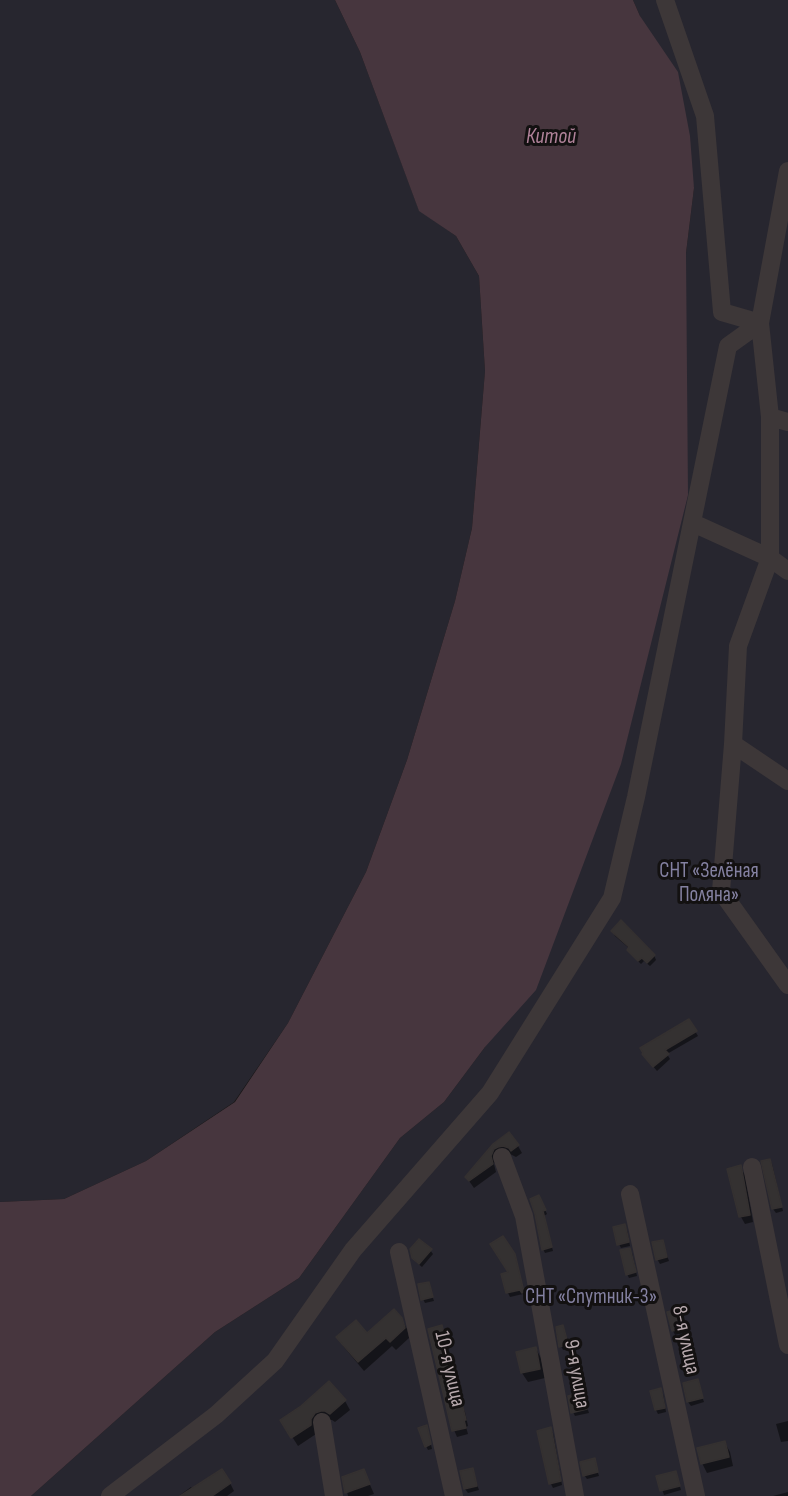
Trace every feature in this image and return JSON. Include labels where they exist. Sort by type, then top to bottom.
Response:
[{"type":"street","points":[[665,0],[705,116],[722,312],[760,323]]},
{"type":"street","points":[[788,171],[760,323],[770,417],[770,558],[738,646],[721,891],[788,985]]},
{"type":"street","points":[[110,1496],[216,1415],[274,1361],[353,1250],[490,1093],[612,898],[636,797],[728,346],[760,323]]},
{"type":"street","points":[[770,417],[788,422]]},
{"type":"street","points":[[693,523],[770,558],[788,571]]},
{"type":"street","points":[[733,744],[788,781]]},
{"type":"street","name":"9-я улица","points":[[502,1157],[524,1216],[575,1496]]},
{"type":"street","points":[[752,1167],[788,1345]]},
{"type":"street","name":"8-я улица","points":[[630,1194],[696,1496]]},
{"type":"street","name":"10-я улица","points":[[399,1252],[454,1496]]},
{"type":"street","points":[[322,1422],[334,1496]]},
{"type":"green space","points":[[0,0],[335,0],[360,52],[419,210],[456,236],[479,276],[485,371],[472,528],[455,601],[407,760],[366,872],[288,1023],[234,1102],[146,1161],[64,1199],[0,1202]]},
{"type":"green space","points":[[633,0],[788,0],[788,1496],[31,1496],[215,1332],[299,1278],[400,1138],[444,1102],[485,1047],[686,253],[694,188]]},
{"type":"water","name":"Китой","points":[[335,0],[633,0],[640,16],[678,72],[690,136],[694,188],[686,253],[688,495],[621,764],[536,990],[485,1047],[444,1102],[400,1138],[299,1278],[215,1332],[31,1496],[0,1496],[0,1202],[64,1199],[146,1161],[235,1102],[288,1023],[366,872],[407,760],[455,601],[472,528],[485,371],[479,276],[456,236],[419,211],[360,52]]},
{"type":"building","points":[[621,920],[655,955],[647,963],[642,958],[638,961],[627,950],[629,947],[611,931]]},
{"type":"building","points":[[689,1019],[697,1031],[665,1050],[669,1054],[653,1067],[640,1048]]},
{"type":"building","points":[[509,1132],[519,1145],[511,1151],[503,1146],[494,1149],[491,1156],[493,1164],[469,1181],[465,1177],[493,1144]]},
{"type":"building","points":[[770,1159],[782,1207],[772,1209],[761,1161]]},
{"type":"building","points":[[741,1165],[750,1215],[739,1217],[727,1169]]},
{"type":"building","points":[[539,1195],[546,1210],[543,1211],[552,1247],[542,1250],[530,1199]]},
{"type":"building","points":[[625,1224],[629,1242],[617,1245],[613,1227]]},
{"type":"building","points":[[503,1236],[515,1254],[524,1292],[522,1293],[520,1290],[506,1293],[501,1274],[508,1272],[490,1244]]},
{"type":"building","points":[[419,1239],[432,1249],[419,1264],[412,1258],[410,1249]]},
{"type":"building","points":[[663,1240],[667,1257],[656,1260],[652,1242]]},
{"type":"building","points":[[630,1248],[636,1272],[626,1275],[620,1250]]},
{"type":"building","points":[[429,1282],[433,1297],[421,1300],[418,1284]]},
{"type":"building","points":[[394,1309],[402,1318],[405,1328],[390,1342],[386,1338],[358,1362],[336,1337],[356,1320],[367,1333]]},
{"type":"building","points":[[678,1309],[682,1329],[672,1331],[667,1312]]},
{"type":"building","points":[[442,1325],[460,1404],[462,1404],[466,1420],[464,1420],[466,1428],[452,1431],[428,1329]]},
{"type":"building","points":[[563,1325],[568,1344],[559,1347],[556,1327]]},
{"type":"building","points":[[536,1347],[540,1369],[521,1373],[516,1352]]},
{"type":"building","points":[[698,1379],[703,1398],[687,1402],[683,1383]]},
{"type":"building","points":[[329,1381],[346,1400],[330,1414],[325,1411],[315,1413],[311,1419],[311,1425],[291,1438],[280,1420],[301,1406]]},
{"type":"building","points":[[661,1388],[665,1408],[655,1410],[650,1391]]},
{"type":"building","points":[[583,1392],[587,1409],[571,1413],[568,1396]]},
{"type":"building","points":[[427,1425],[431,1444],[425,1447],[418,1428]]},
{"type":"building","points":[[551,1427],[561,1481],[549,1484],[537,1431]]},
{"type":"building","points":[[725,1441],[729,1457],[701,1464],[697,1448]]},
{"type":"building","points":[[595,1458],[598,1472],[583,1476],[580,1462]]},
{"type":"building","points":[[473,1468],[477,1486],[464,1489],[460,1471]]},
{"type":"building","points":[[222,1469],[231,1483],[212,1496],[180,1496]]},
{"type":"building","points":[[364,1469],[370,1484],[345,1493],[342,1477]]},
{"type":"building","points":[[676,1471],[680,1486],[660,1491],[656,1476]]},
{"type":"park label","name":"СНТ «Зелёная Поляна»","points":[[709,884]]},
{"type":"park label","name":"СНТ «Спутник-3»","points":[[591,1298]]}]
